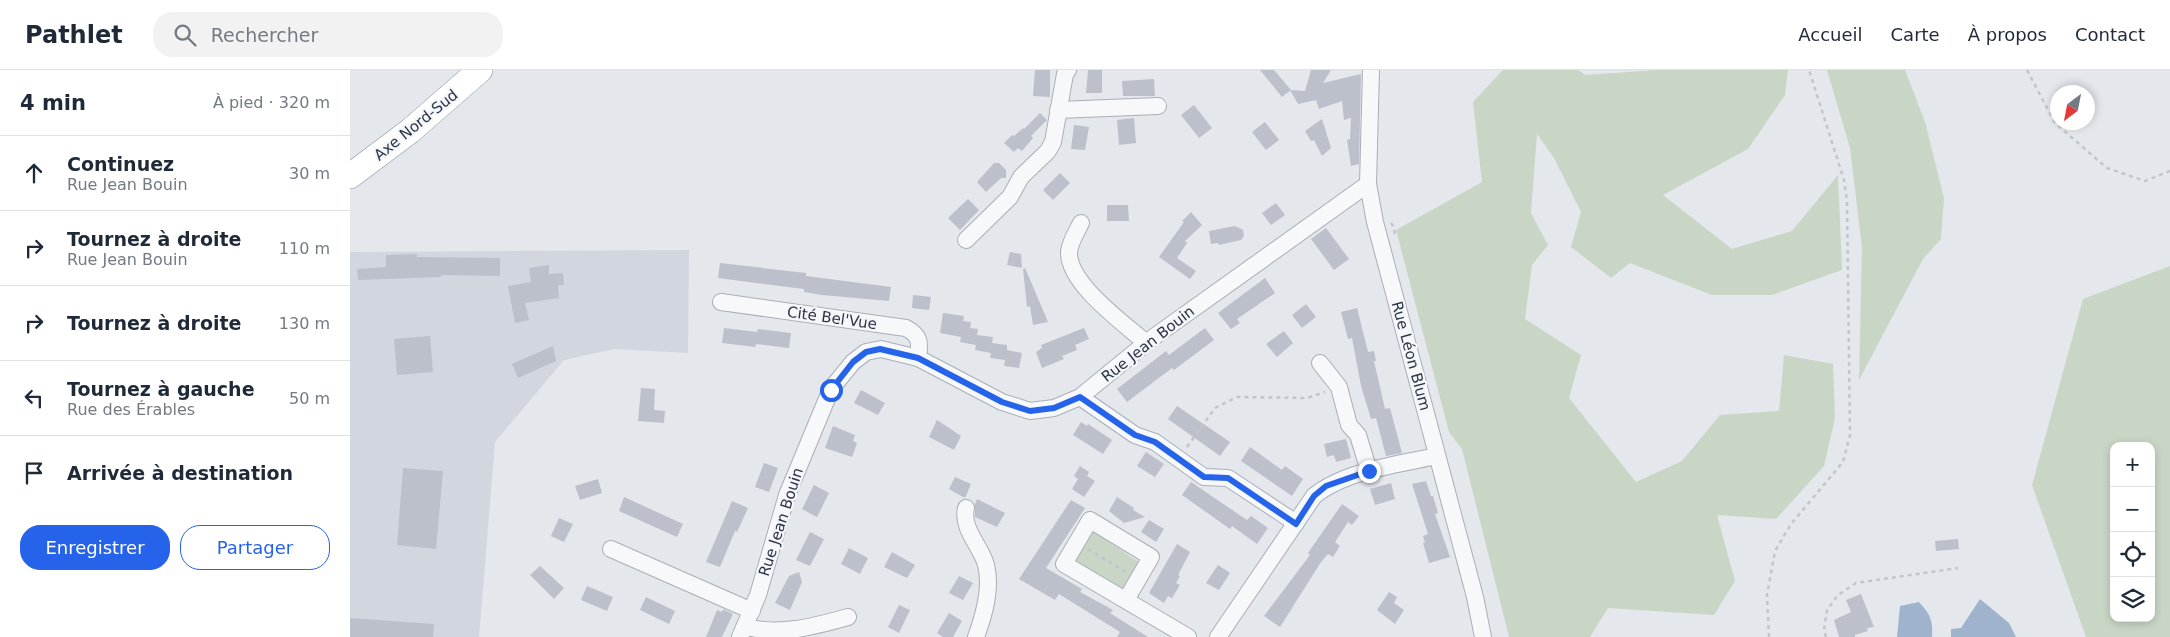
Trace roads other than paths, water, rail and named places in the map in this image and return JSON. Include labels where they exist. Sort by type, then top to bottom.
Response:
[{"type":"highway","name":"Axe Nord-Sud","points":[[350,156],[379,137],[443,84],[456,70]]},
{"type":"highway","name":"Axe Nord-Sud","points":[[350,176],[410,131],[480,70]]},
{"type":"street","points":[[966,240],[1010,197],[1021,177],[1048,151],[1053,142],[1064,74],[1068,70]]},
{"type":"street","name":"Rue Léon Blum","points":[[1372,70],[1368,184],[1375,222],[1475,597],[1483,637]]},
{"type":"street","points":[[1058,110],[1158,106]]},
{"type":"street","name":"Rue Jean Bouin","points":[[742,632],[752,611],[787,495],[831,390],[853,362],[866,352],[880,349],[918,358],[1002,402],[1030,411],[1054,408],[1080,397],[1146,343],[1368,184]]},
{"type":"street","points":[[1081,223],[1070,245],[1069,254],[1076,277],[1146,343]]},
{"type":"street","name":"Cité Bel'Vue","points":[[721,302],[906,328],[916,334],[920,341],[918,358]]},
{"type":"street","points":[[1320,363],[1338,387],[1349,425],[1358,435],[1369,471]]},
{"type":"street","points":[[1080,397],[1135,435],[1155,442],[1204,477],[1228,478],[1296,524]]},
{"type":"street","points":[[1218,637],[1314,496],[1326,486],[1369,471],[1437,456]]},
{"type":"street","points":[[966,508],[964,518],[986,564],[988,580],[984,616],[976,637]]},
{"type":"street","points":[[1126,600],[1151,557],[1090,520],[1064,564],[1188,637]]},
{"type":"street","points":[[611,549],[752,611]]},
{"type":"street","points":[[742,632],[755,630],[788,631],[848,617]]},
{"type":"water","points":[[1980,599],[2009,623],[2016,637],[1951,637],[1951,629],[1961,628]]},
{"type":"water","points":[[1919,602],[1930,618],[1932,637],[1897,637],[1900,606]]}]
